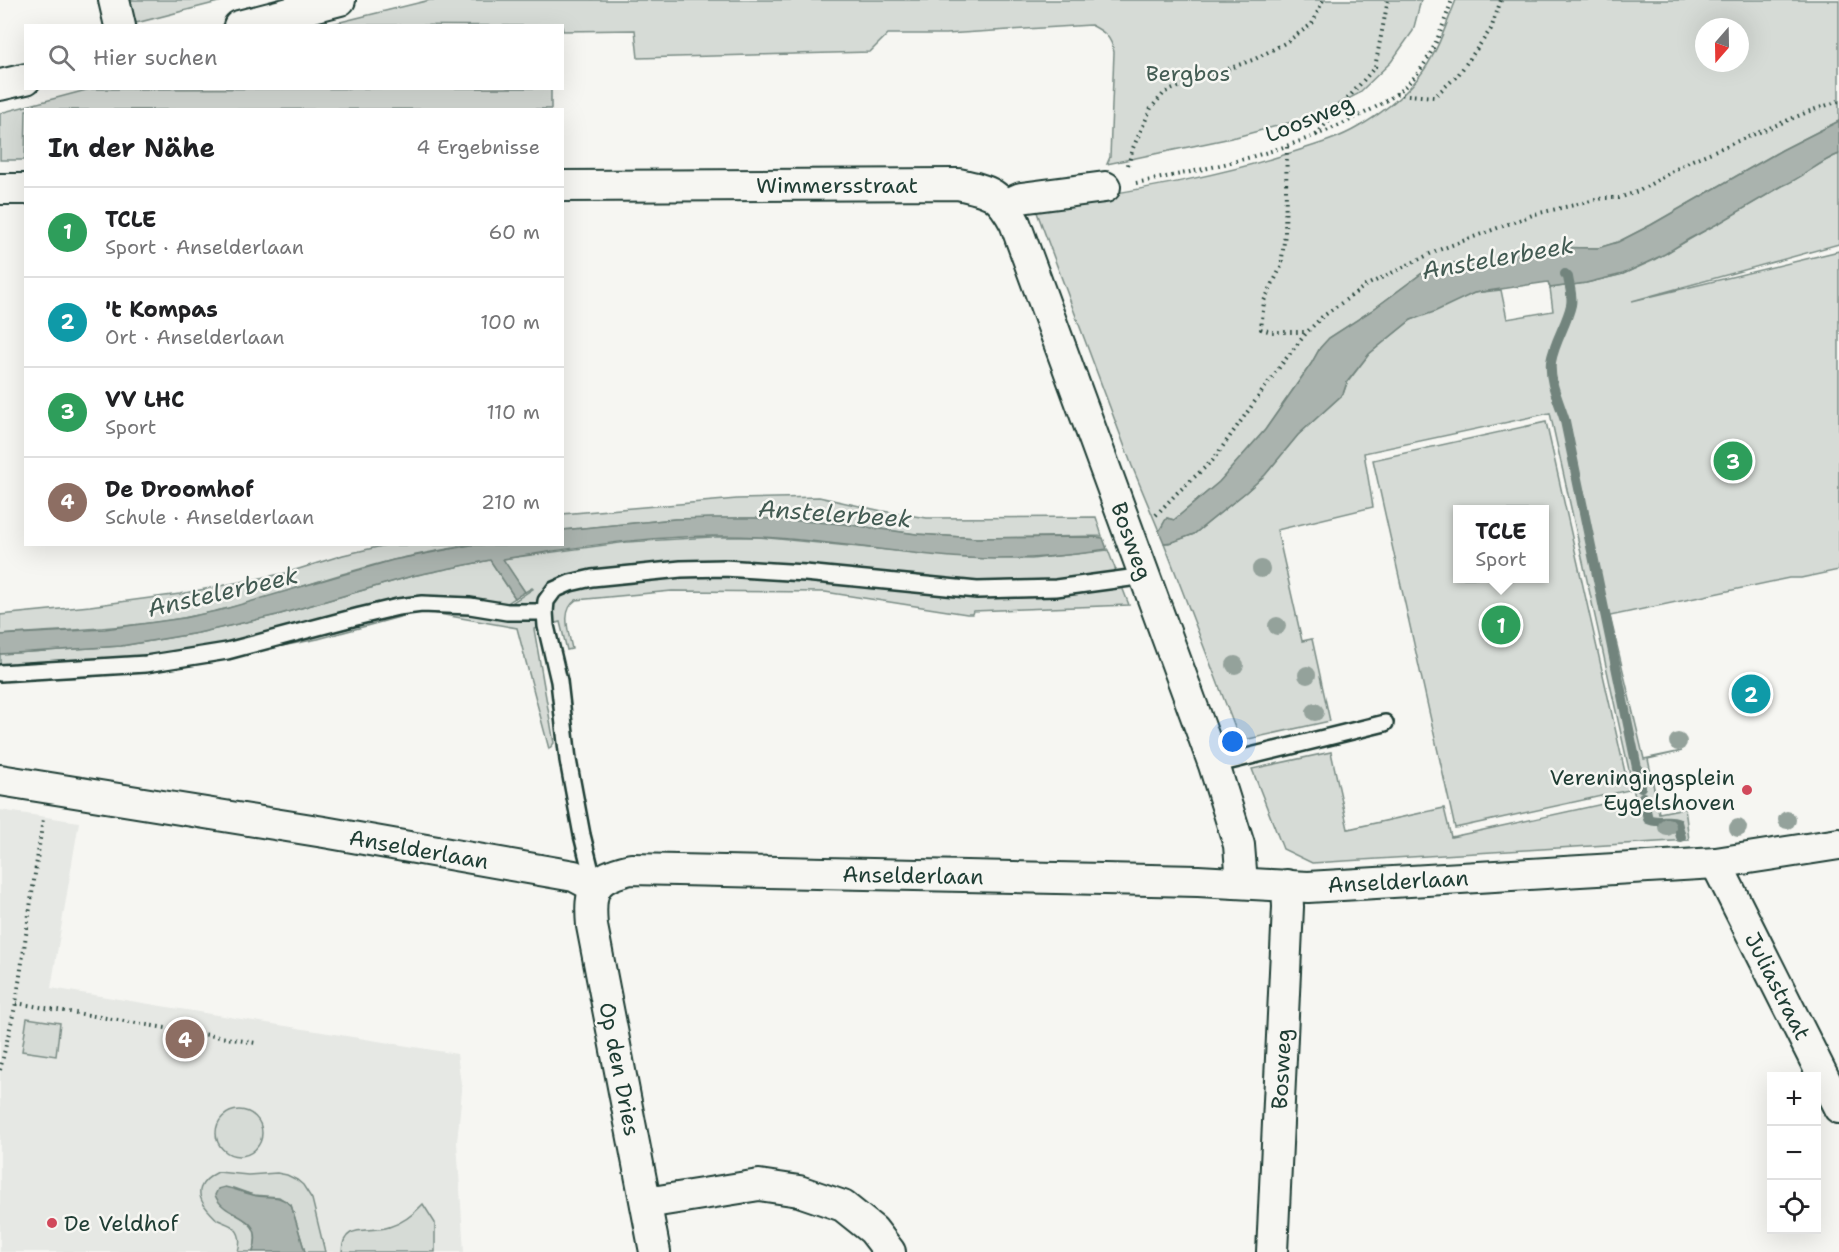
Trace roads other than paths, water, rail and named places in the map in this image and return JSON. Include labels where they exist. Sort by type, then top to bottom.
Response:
[{"type":"street","points":[[114,0],[120,24]]},
{"type":"street","points":[[247,24],[340,0]]},
{"type":"street","points":[[0,85],[24,79]]},
{"type":"street","name":"Wimmersstraat","points":[[564,186],[958,184],[980,189],[994,195],[1005,204]]},
{"type":"street","points":[[1005,204],[1021,198],[1113,186]]},
{"type":"street","points":[[0,189],[24,189]]},
{"type":"street","name":"Bosweg","points":[[1005,204],[1019,234],[1214,765],[1239,845],[1242,883]]},
{"type":"street","name":"Anselderlaan","points":[[0,780],[566,874],[595,887],[618,872],[631,869],[1198,880],[1308,887],[1716,863],[1839,844]]},
{"type":"street","name":"Juliastraat","points":[[1716,863],[1839,1108]]},
{"type":"street","name":"Bosweg","points":[[1272,1252],[1282,1060],[1287,885]]},
{"type":"street","name":"Op den Dries","points":[[595,887],[591,898],[592,926],[656,1252]]},
{"type":"street","points":[[646,1203],[759,1185],[799,1191],[843,1206],[873,1230],[890,1252]]},
{"type":"lane","points":[[595,887],[582,835],[568,760],[559,681],[544,612],[546,601],[554,590],[592,578],[681,569],[724,568],[844,576],[977,590],[1056,588],[1145,576]]},
{"type":"lane","points":[[0,673],[146,664],[227,651],[360,616],[422,604],[471,606],[507,612],[544,612]]},
{"type":"lane","points":[[1214,765],[1385,723]]},
{"type":"waterway","points":[[1565,274],[1568,277],[1571,302],[1551,362],[1552,377],[1565,421],[1641,787]]},
{"type":"waterway","points":[[1643,797],[1648,819],[1677,822],[1681,837]]},
{"type":"place","name":"VV LHC","points":[[1733,461]]},
{"type":"place","name":"TCLE","points":[[1501,625]]},
{"type":"place","name":"'t Kompas","points":[[1751,694]]},
{"type":"place","name":"Vereningingsplein Eygelshoven","points":[[1747,790]]},
{"type":"place","name":"De Droomhof","points":[[185,1039]]},
{"type":"place","name":"De Veldhof","points":[[52,1223]]},
{"type":"park label","name":"Bergbos","points":[[1188,73]]},
{"type":"water label","name":"Anstelerbeek","points":[[1498,258]]},
{"type":"water label","name":"Anstelerbeek","points":[[835,514]]},
{"type":"water label","name":"Anstelerbeek","points":[[223,592]]}]
